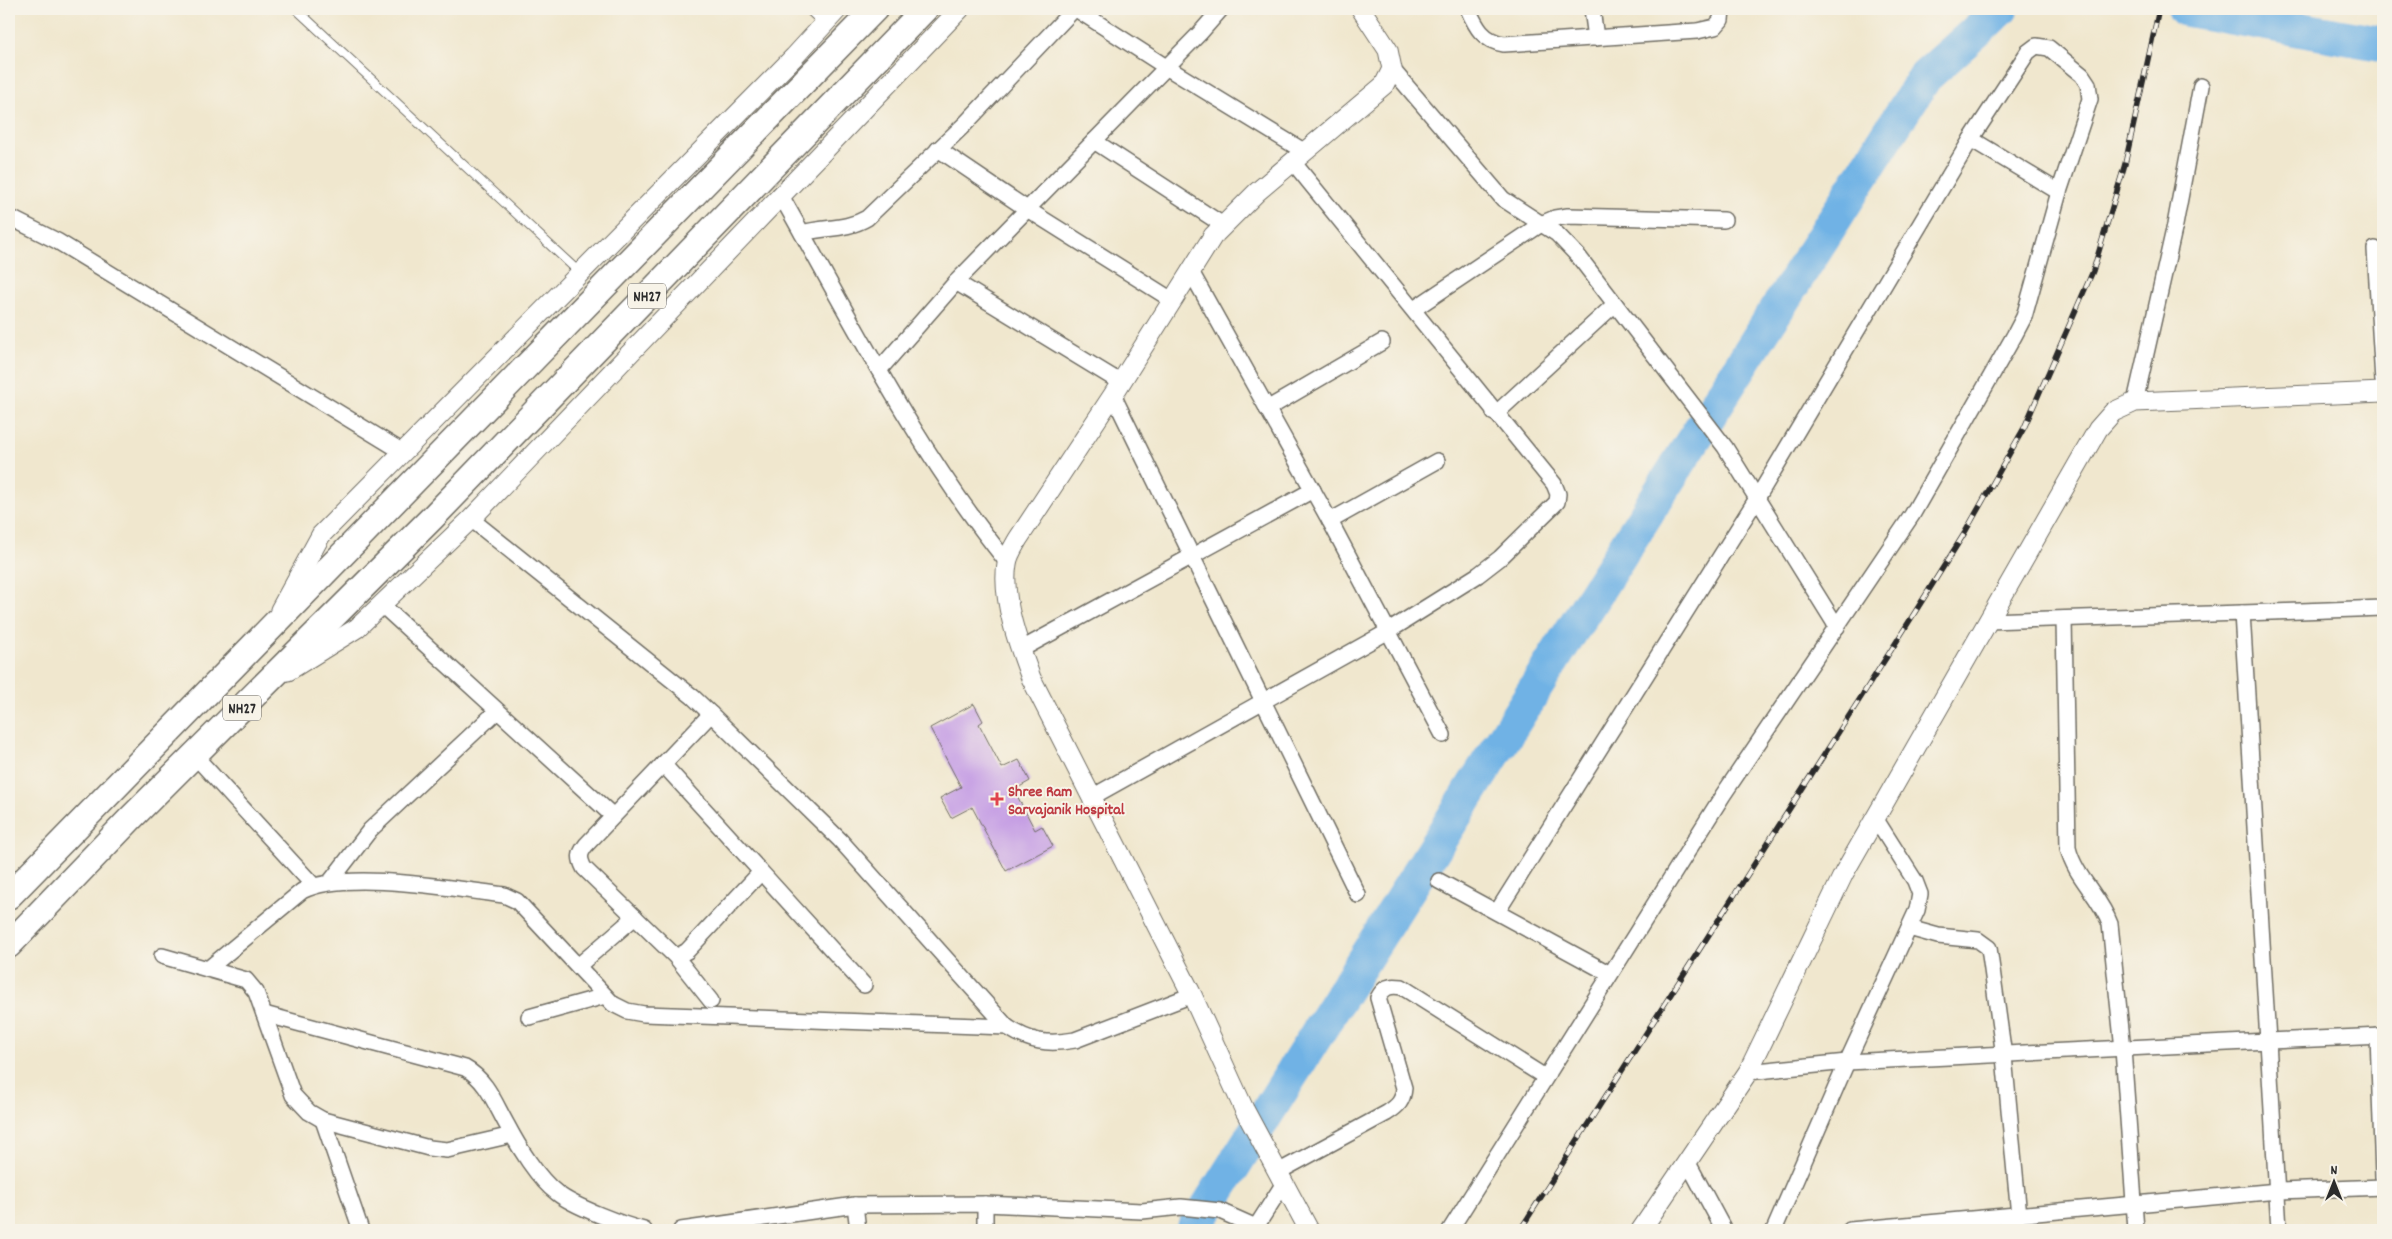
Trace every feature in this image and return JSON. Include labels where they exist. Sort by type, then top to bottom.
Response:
[{"type":"highway","name":"NH27","points":[[9,896],[875,9]]},
{"type":"highway","name":"NH27","points":[[9,945],[115,834],[369,581],[925,9]]},
{"type":"street","points":[[267,633],[321,536],[838,9]]},
{"type":"street","points":[[263,686],[357,628],[471,519],[780,194],[960,9]]},
{"type":"street","points":[[802,233],[822,228],[849,227],[867,218],[938,149],[1075,9],[1166,67],[1299,157],[1494,412],[1554,484],[1558,494],[1557,502],[1500,558],[1478,575],[1387,632],[1092,797]]},
{"type":"street","points":[[880,368],[956,282],[1221,9]]},
{"type":"street","points":[[1362,9],[1388,50],[1392,70],[1504,199],[1568,243],[1616,304],[1717,436],[1837,627]]},
{"type":"street","points":[[1468,9],[1484,38],[1493,43],[1504,44],[1715,27],[1721,20],[1722,9]]},
{"type":"street","points":[[1592,9],[1596,38]]},
{"type":"street","points":[[1450,1230],[1544,1077],[1724,795],[1931,484],[2024,317],[2059,192],[2090,99],[2088,84],[2082,75],[2049,48],[2036,46],[2028,52],[1971,139],[1756,500],[1497,912]]},
{"type":"street","points":[[1309,1230],[1244,1109],[1192,995],[1030,678],[1020,650],[1005,587],[1007,562],[1018,539],[1117,389],[1190,270],[1223,225],[1251,197],[1384,85],[1392,70]]},
{"type":"street","points":[[2136,402],[2175,226],[2201,86]]},
{"type":"street","points":[[1971,139],[2059,192]]},
{"type":"street","points":[[1094,141],[1223,225]]},
{"type":"street","points":[[938,149],[1027,209],[1172,300]]},
{"type":"street","points":[[780,194],[928,453],[977,526],[1007,562]]},
{"type":"street","points":[[1414,309],[1541,224],[1568,216],[1724,220]]},
{"type":"street","points":[[9,217],[56,241],[403,452]]},
{"type":"street","points":[[2375,249],[2383,381]]},
{"type":"street","points":[[1190,270],[1330,521],[1443,736]]},
{"type":"street","points":[[956,282],[1117,389],[1191,557],[1358,895]]},
{"type":"street","points":[[1494,412],[1502,408],[1616,304]]},
{"type":"street","points":[[1267,409],[1382,342]]},
{"type":"street","points":[[1641,1230],[1748,1072],[1844,873],[2098,429],[2113,412],[2136,402],[2383,392]]},
{"type":"street","points":[[1330,521],[1437,461]]},
{"type":"street","points":[[1020,650],[1313,490]]},
{"type":"street","points":[[471,519],[693,697],[711,714],[840,840],[1007,1027],[1024,1038],[1055,1044],[1075,1040],[1192,995]]},
{"type":"street","points":[[382,605],[613,816]]},
{"type":"street","points":[[1988,621],[2383,608]]},
{"type":"street","points":[[2242,614],[2279,1230]]},
{"type":"street","points":[[2064,619],[2068,848],[2072,864],[2104,907],[2110,924],[2123,1049],[2136,1230]]},
{"type":"street","points":[[330,882],[370,830],[498,711]]},
{"type":"street","points":[[711,714],[580,852],[580,859],[584,868],[676,958],[711,1002]]},
{"type":"street","points":[[194,755],[313,885]]},
{"type":"street","points":[[664,764],[864,985]]},
{"type":"street","points":[[1774,1230],[1847,1062],[1917,910],[1920,894],[1916,881],[1875,818]]},
{"type":"street","points":[[676,958],[687,951],[761,872]]},
{"type":"street","points":[[1440,881],[1610,974]]},
{"type":"street","points":[[208,969],[302,891],[313,885],[330,882],[392,882],[504,895],[516,902],[605,996],[620,1007],[644,1014],[1007,1027]]},
{"type":"street","points":[[578,966],[635,917]]},
{"type":"street","points":[[1908,928],[1938,936],[1978,940],[1988,948],[2004,1056],[2019,1216]]},
{"type":"street","points":[[162,956],[246,980],[256,992],[292,1095],[309,1112],[323,1120],[429,1148],[447,1150],[512,1135]]},
{"type":"street","points":[[681,1230],[856,1205],[985,1204],[1142,1212],[1181,1207],[1220,1212],[1255,1229],[1281,1178],[1397,1107],[1404,1098],[1404,1088],[1378,998],[1382,990],[1391,985],[1402,987],[1544,1077]]},
{"type":"street","points":[[529,1017],[605,996]]},
{"type":"street","points":[[264,1014],[465,1068],[477,1075],[483,1083],[512,1135],[548,1185],[558,1194],[632,1227],[644,1230]]},
{"type":"street","points":[[1748,1072],[1847,1062],[2004,1056],[2381,1036],[2383,1177]]},
{"type":"street","points":[[323,1120],[361,1230]]},
{"type":"street","points":[[1687,1161],[1724,1230]]},
{"type":"street","points":[[1850,1230],[1990,1224],[2019,1216],[2278,1191],[2383,1187]]},
{"type":"street","points":[[985,1204],[985,1230]]},
{"type":"street","points":[[856,1205],[858,1230]]},
{"type":"lane","points":[[296,9],[580,273]]},
{"type":"lane","points":[[808,9],[824,24]]},
{"type":"building","points":[[974,704],[983,721],[979,724],[1002,768],[1019,760],[1030,781],[1014,790],[1035,830],[1042,826],[1053,846],[1006,871],[972,807],[951,818],[940,798],[961,787],[930,728]]},
{"type":"waterway","points":[[1193,1230],[1560,649],[1925,77],[2001,9]]},
{"type":"waterway","points":[[2185,9],[2383,44]]},
{"type":"railway","points":[[1520,1230],[1895,644],[1964,534],[2024,428],[2093,271],[2125,164],[2159,9]]},
{"type":"place","name":"Shree Ram Sarvajanik Hospital","points":[[997,799]]}]
